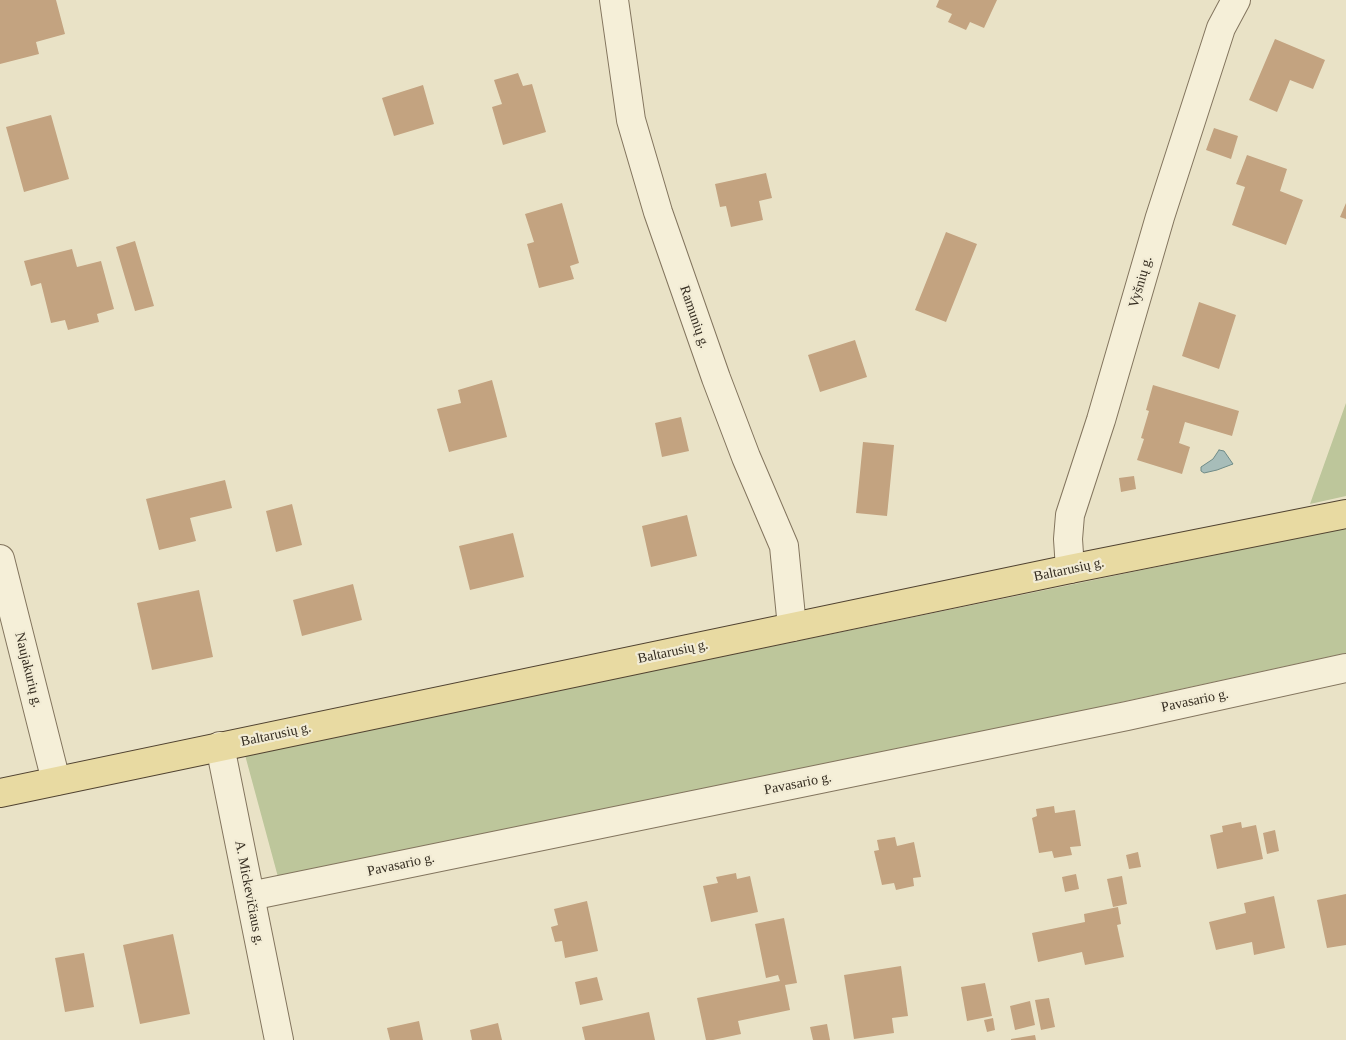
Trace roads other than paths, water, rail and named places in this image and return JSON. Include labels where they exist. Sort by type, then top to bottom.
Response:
[{"type":"main road","name":"Baltarusių g.","points":[[0,793],[1070,569],[1346,514]]},
{"type":"street","name":"Ramunių g.","points":[[614,0],[631,120],[658,212],[713,369],[746,457],[784,546],[792,627]]},
{"type":"street","name":"Vyšnių g.","points":[[1070,569],[1068,539],[1070,515],[1102,420],[1160,217],[1221,28],[1236,0]]},
{"type":"street","name":"Naujakurių g.","points":[[0,559],[56,781]]},
{"type":"street","name":"Pavasario g.","points":[[250,896],[1127,716],[1346,668]]},
{"type":"street","name":"A. Mickevičiaus g.","points":[[220,746],[279,1040]]},
{"type":"water","points":[[1219,450],[1224,451],[1233,464],[1204,473],[1201,471],[1201,467],[1213,459]]}]
